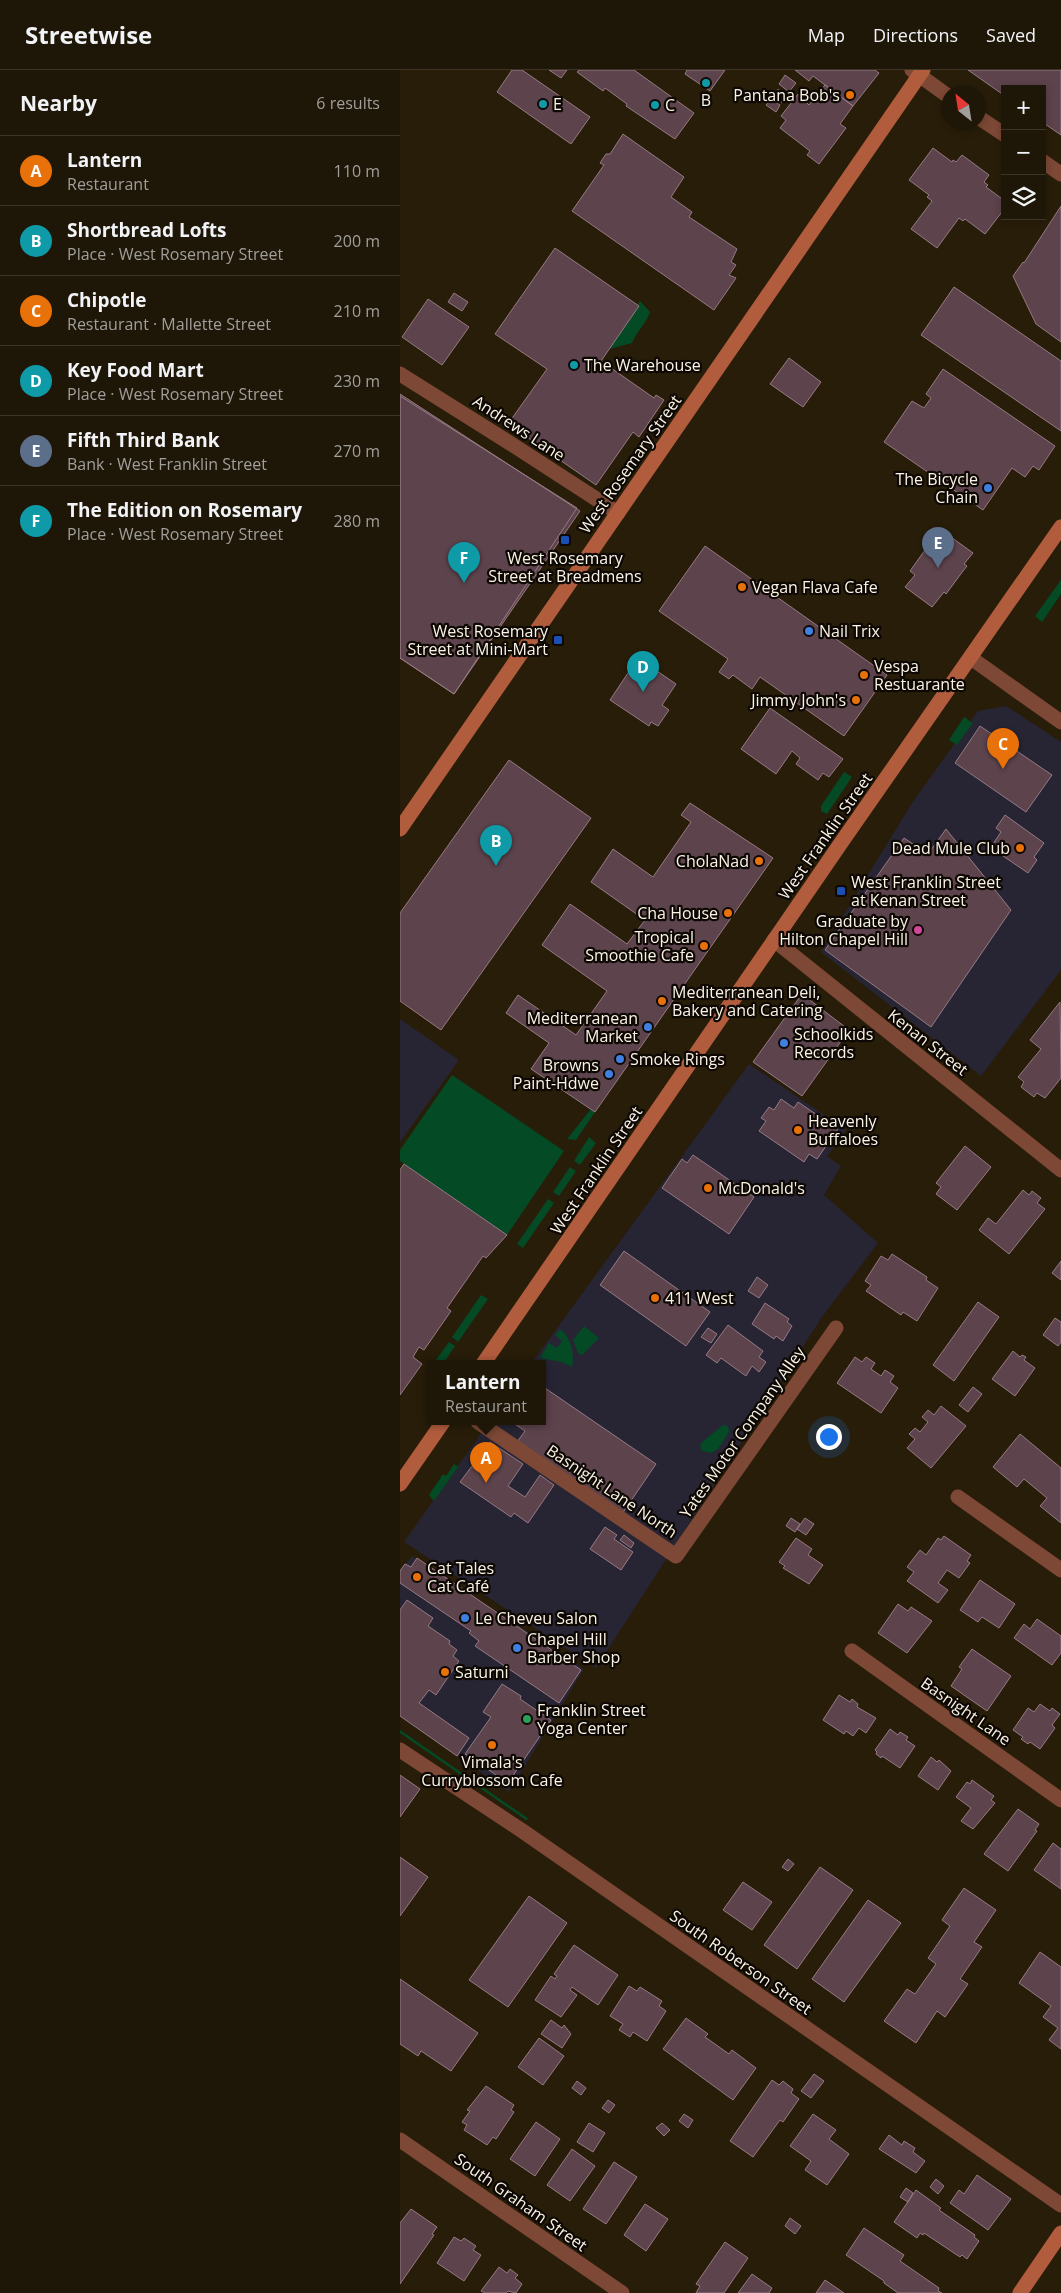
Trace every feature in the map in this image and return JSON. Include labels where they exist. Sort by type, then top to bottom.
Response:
[{"type":"main road","name":"West Rosemary Street","points":[[400,829],[618,514],[918,72]]},
{"type":"main road","name":"West Franklin Street","points":[[486,1360],[1061,527]]},
{"type":"main road","points":[[400,1484],[441,1425]]},
{"type":"main road","points":[[1020,2293],[1061,2232]]},
{"type":"street","points":[[918,72],[941,90]]},
{"type":"street","points":[[986,122],[1001,132]]},
{"type":"street","points":[[1046,164],[1061,174]]},
{"type":"street","name":"Andrews Lane","points":[[401,377],[618,514]]},
{"type":"street","points":[[971,658],[1061,722]]},
{"type":"street","name":"Kenan Street","points":[[774,940],[1061,1170]]},
{"type":"street","name":"Yates Motor Company Alley","points":[[676,1556],[836,1328]]},
{"type":"street","name":"Basnight Lane North","points":[[482,1425],[676,1556]]},
{"type":"street","points":[[958,1497],[1061,1570]]},
{"type":"street","name":"Basnight Lane","points":[[852,1650],[1061,1800]]},
{"type":"street","name":"South Roberson Street","points":[[400,1750],[521,1830],[1061,2205]]},
{"type":"street","name":"South Graham Street","points":[[400,2140],[622,2293]]},
{"type":"shaded area","points":[[1006,706],[1061,742],[1061,970],[981,1076],[821,952],[912,803],[978,711]]},
{"type":"shaded area","points":[[400,1019],[459,1060],[400,1142]]},
{"type":"shaded area","points":[[749,1064],[846,1130],[827,1156],[841,1166],[824,1195],[878,1243],[822,1317],[596,1668],[404,1542],[487,1425],[546,1425],[546,1360],[534,1360]]},
{"type":"shaded area","points":[[412,1556],[584,1669],[509,1792],[400,1716],[400,1571]]},
{"type":"green space","points":[[640,301],[650,312],[632,343],[606,350]]},
{"type":"green space","points":[[1061,580],[1061,594],[1042,622],[1035,616]]},
{"type":"green space","points":[[964,717],[973,723],[957,745],[949,740]]},
{"type":"green space","points":[[844,772],[852,777],[827,814],[821,811],[821,806]]},
{"type":"green space","points":[[452,1075],[564,1151],[507,1235],[400,1161],[400,1150]]},
{"type":"green space","points":[[591,1109],[595,1112],[576,1140],[567,1139]]},
{"type":"green space","points":[[589,1137],[596,1143],[580,1165],[574,1161]]},
{"type":"green space","points":[[570,1167],[576,1171],[559,1196],[553,1192]]},
{"type":"green space","points":[[548,1199],[554,1203],[523,1248],[517,1244]]},
{"type":"green space","points":[[481,1295],[488,1299],[458,1342],[452,1337]]},
{"type":"green space","points":[[584,1326],[599,1338],[582,1355],[578,1353],[573,1340]]},
{"type":"green space","points":[[560,1329],[567,1336],[571,1346],[572,1367],[562,1362],[540,1358],[549,1343],[557,1348],[562,1341],[555,1335]]},
{"type":"green space","points":[[449,1342],[455,1346],[446,1360],[436,1360]]},
{"type":"green space","points":[[723,1425],[728,1426],[729,1432],[718,1449],[711,1453],[702,1451],[700,1444]]},
{"type":"green space","points":[[454,1464],[458,1467],[434,1501],[429,1495],[443,1474],[446,1476]]},
{"type":"green space","points":[[400,1730],[529,1819],[526,1820],[400,1733]]},
{"type":"building","name":"E","points":[[512,70],[522,70],[590,117],[571,144],[497,92]]},
{"type":"building","points":[[549,70],[567,70],[561,78]]},
{"type":"building","name":"C","points":[[579,70],[634,70],[694,113],[675,139],[626,106],[627,104],[605,88],[603,91],[577,72]]},
{"type":"building","name":"B","points":[[687,70],[725,70],[710,91],[685,74]]},
{"type":"building","name":"Pantana Bob's","points":[[795,70],[875,70],[879,73],[853,106],[813,76],[809,81]]},
{"type":"building","points":[[968,70],[1061,70],[1061,135],[1046,125],[1046,85],[1001,85],[1001,93]]},
{"type":"building","points":[[785,75],[796,83],[789,92],[779,84]]},
{"type":"building","points":[[825,85],[853,106],[840,124],[846,128],[819,164],[807,155],[810,151],[780,128],[786,120],[781,116],[798,94],[809,105]]},
{"type":"building","points":[[778,89],[787,97],[782,103],[773,96]]},
{"type":"building","points":[[771,99],[780,105],[776,112],[766,105]]},
{"type":"building","points":[[623,134],[684,177],[671,197],[692,212],[689,217],[737,249],[731,262],[736,265],[729,275],[736,278],[714,310],[572,211],[604,165],[600,163],[606,154],[610,154]]},
{"type":"building","points":[[933,148],[952,162],[953,160],[956,162],[962,155],[989,175],[984,182],[988,185],[986,187],[1001,198],[1001,213],[985,234],[965,219],[963,221],[959,218],[937,248],[911,229],[932,201],[927,197],[929,195],[909,180]]},
{"type":"building","points":[[1061,206],[1061,342],[1036,324],[1013,276],[1024,263]]},
{"type":"building","name":"The Warehouse","points":[[555,248],[639,306],[601,361],[654,398],[656,395],[664,400],[639,437],[633,432],[596,485],[508,424],[547,369],[495,334]]},
{"type":"building","points":[[954,287],[1061,361],[1061,431],[921,335]]},
{"type":"building","points":[[454,293],[468,302],[462,311],[448,302]]},
{"type":"building","points":[[428,299],[469,327],[442,365],[402,337]]},
{"type":"building","points":[[789,358],[821,382],[803,407],[770,384]]},
{"type":"building","points":[[943,369],[1055,446],[1039,470],[1033,466],[1025,477],[1012,468],[983,510],[884,442],[912,401],[924,408],[931,398],[926,394]]},
{"type":"building","points":[[400,394],[580,511],[454,694],[400,658]]},
{"type":"building","points":[[400,396],[577,508],[454,694],[400,658]]},
{"type":"building","points":[[940,529],[973,553],[964,564],[967,566],[946,594],[944,592],[932,607],[905,587],[915,575],[910,571]]},
{"type":"building","points":[[705,546],[887,675],[844,736],[760,677],[752,689],[733,675],[729,679],[719,672],[728,659],[659,611]]},
{"type":"building","points":[[638,658],[676,684],[662,705],[669,710],[658,726],[651,722],[649,726],[610,700]]},
{"type":"building","points":[[770,708],[843,759],[829,777],[823,773],[818,780],[796,764],[800,758],[792,751],[776,774],[741,749]]},
{"type":"building","points":[[980,726],[1052,775],[1026,812],[955,763]]},
{"type":"building","points":[[509,760],[591,818],[441,1030],[400,1001],[400,913]]},
{"type":"building","points":[[690,803],[773,858],[595,1112],[531,1069],[549,1043],[506,1013],[518,995],[576,1035],[607,991],[542,945],[570,904],[627,944],[645,920],[591,882],[613,849],[653,877],[691,822],[681,815]]},
{"type":"building","name":"Dead Mule Club","points":[[1005,815],[1044,843],[1034,857],[1037,860],[1028,873],[1003,856],[1005,853],[993,844],[1001,832],[996,828]]},
{"type":"building","name":"Graduate by Hilton Chapel Hill","points":[[946,829],[1011,910],[931,1027],[825,950],[904,838],[928,854]]},
{"type":"building","points":[[802,994],[849,1030],[802,1096],[753,1062]]},
{"type":"building","points":[[1060,1002],[1061,1078],[1045,1098],[1037,1093],[1034,1097],[1021,1087],[1024,1082],[1018,1077],[1041,1049],[1030,1040]]},
{"type":"building","name":"Heavenly Buffaloes","points":[[781,1099],[794,1108],[798,1102],[838,1129],[817,1159],[809,1154],[804,1162],[759,1131],[766,1121],[761,1118],[769,1107],[774,1110]]},
{"type":"building","points":[[965,1146],[991,1167],[957,1210],[936,1194],[941,1187],[936,1183]]},
{"type":"building","points":[[693,1155],[754,1197],[729,1234],[662,1188],[682,1159],[687,1163]]},
{"type":"building","points":[[404,1164],[507,1235],[486,1258],[483,1256],[447,1308],[451,1311],[424,1350],[419,1347],[413,1357],[422,1364],[400,1395],[400,1170]]},
{"type":"building","points":[[1023,1190],[1029,1195],[1032,1191],[1041,1198],[1037,1203],[1045,1209],[1009,1254],[979,1230],[988,1218],[996,1224]]},
{"type":"building","name":"411 West","points":[[624,1251],[710,1312],[686,1346],[600,1285]]},
{"type":"building","points":[[892,1254],[927,1277],[926,1280],[938,1288],[917,1321],[903,1312],[901,1315],[866,1291],[871,1285],[865,1281],[881,1256],[888,1260]]},
{"type":"building","points":[[1061,1261],[1061,1280],[1052,1273]]},
{"type":"building","points":[[757,1277],[768,1285],[759,1298],[748,1291]]},
{"type":"building","points":[[978,1302],[999,1317],[954,1381],[933,1365]]},
{"type":"building","points":[[765,1303],[789,1319],[787,1322],[792,1326],[783,1341],[776,1336],[774,1339],[752,1324]]},
{"type":"building","points":[[1055,1318],[1061,1322],[1061,1342],[1058,1346],[1043,1335]]},
{"type":"building","points":[[728,1325],[763,1351],[759,1357],[766,1362],[759,1372],[752,1366],[746,1376],[721,1358],[717,1363],[706,1355]]},
{"type":"building","points":[[708,1328],[717,1334],[711,1343],[701,1337]]},
{"type":"building","points":[[1013,1351],[1020,1357],[1022,1355],[1026,1357],[1024,1360],[1035,1368],[1015,1396],[992,1379]]},
{"type":"building","points":[[855,1357],[862,1362],[866,1357],[875,1363],[871,1369],[881,1376],[885,1370],[894,1376],[890,1382],[898,1388],[881,1413],[837,1383]]},
{"type":"building","points":[[973,1387],[982,1394],[968,1412],[959,1405]]},
{"type":"building","points":[[546,1389],[656,1464],[622,1514],[517,1442],[525,1431],[516,1425],[546,1425]]},
{"type":"building","points":[[941,1406],[966,1426],[931,1468],[907,1448],[915,1439],[909,1434],[915,1428],[920,1432],[928,1422],[922,1417],[928,1410],[934,1415]]},
{"type":"building","points":[[1020,1434],[1061,1468],[1061,1523],[1040,1506],[1047,1498],[1024,1479],[1017,1487],[993,1467]]},
{"type":"building","points":[[490,1442],[523,1464],[508,1486],[525,1497],[540,1475],[554,1485],[528,1523],[514,1513],[511,1517],[460,1482]]},
{"type":"building","points":[[791,1518],[800,1524],[795,1532],[786,1526]]},
{"type":"building","points":[[805,1518],[814,1524],[806,1535],[797,1529]]},
{"type":"building","points":[[605,1527],[617,1535],[614,1539],[633,1552],[621,1570],[590,1549]]},
{"type":"building","points":[[624,1535],[634,1543],[631,1548],[620,1540]]},
{"type":"building","points":[[944,1536],[971,1555],[967,1561],[970,1563],[959,1578],[947,1570],[938,1583],[948,1590],[938,1603],[907,1581],[914,1572],[907,1567],[920,1550],[926,1555],[938,1538],[941,1540]]},
{"type":"building","points":[[796,1538],[812,1549],[808,1555],[823,1565],[809,1584],[783,1568],[785,1566],[779,1562]]},
{"type":"building","points":[[417,1558],[581,1670],[559,1703],[475,1646],[479,1641],[469,1633],[471,1631],[400,1583],[400,1571],[405,1564],[411,1567]]},
{"type":"building","points":[[980,1580],[1015,1604],[999,1628],[982,1617],[978,1622],[960,1610]]},
{"type":"building","points":[[407,1600],[433,1618],[428,1626],[450,1641],[449,1644],[457,1650],[453,1656],[459,1661],[436,1695],[429,1690],[419,1703],[469,1738],[457,1756],[400,1716],[400,1610]]},
{"type":"building","points":[[898,1604],[908,1611],[911,1607],[932,1621],[907,1653],[878,1633]]},
{"type":"building","points":[[1037,1619],[1061,1636],[1061,1653],[1052,1665],[1014,1638],[1024,1624],[1030,1629]]},
{"type":"building","points":[[972,1649],[1011,1676],[987,1711],[951,1686],[962,1669],[959,1667]]},
{"type":"building","points":[[502,1684],[521,1696],[520,1699],[551,1720],[508,1783],[465,1754],[491,1717],[483,1712]]},
{"type":"building","points":[[839,1695],[850,1702],[852,1699],[858,1704],[857,1707],[876,1718],[866,1733],[859,1728],[853,1736],[846,1731],[844,1734],[823,1720]]},
{"type":"building","points":[[1040,1704],[1050,1711],[1052,1708],[1060,1714],[1052,1725],[1055,1728],[1040,1749],[1030,1742],[1028,1744],[1021,1739],[1023,1737],[1013,1730],[1028,1708],[1034,1712]]},
{"type":"building","points":[[890,1729],[898,1735],[900,1732],[908,1737],[906,1740],[915,1746],[900,1768],[876,1754],[875,1750]]},
{"type":"building","points":[[931,1757],[937,1762],[939,1760],[951,1771],[938,1790],[918,1776]]},
{"type":"building","points":[[400,1775],[420,1789],[400,1817]]},
{"type":"building","points":[[972,1780],[994,1796],[991,1800],[995,1803],[973,1829],[961,1821],[971,1808],[956,1797],[967,1782],[970,1784]]},
{"type":"building","points":[[1018,1809],[1039,1824],[1035,1830],[1037,1831],[1008,1871],[984,1854]]},
{"type":"building","points":[[1053,1843],[1061,1849],[1061,1889],[1034,1870]]},
{"type":"building","points":[[400,1857],[428,1877],[400,1916]]},
{"type":"building","points":[[788,1859],[794,1864],[788,1871],[782,1867]]},
{"type":"building","points":[[820,1867],[853,1890],[797,1969],[764,1945]]},
{"type":"building","points":[[743,1882],[772,1902],[752,1930],[723,1910]]},
{"type":"building","points":[[964,1888],[996,1910],[974,1942],[982,1947],[960,1979],[968,1984],[945,2017],[937,2011],[916,2043],[884,2021],[907,1989],[915,1994],[936,1964],[928,1958],[950,1926],[942,1920]]},
{"type":"building","points":[[529,1896],[567,1923],[508,2007],[469,1980]]},
{"type":"building","points":[[868,1900],[901,1923],[844,2002],[812,1979]]},
{"type":"building","points":[[574,1945],[618,1975],[598,2005],[572,1987],[570,1990],[577,1995],[561,2017],[535,2000],[551,1976],[555,1979],[557,1976],[554,1974]]},
{"type":"building","points":[[1040,1952],[1061,1967],[1061,2049],[1049,2040],[1058,2028],[1043,2017],[1051,2006],[1019,1983]]},
{"type":"building","points":[[400,1979],[478,2033],[451,2071],[421,2051],[418,2056],[400,2044]]},
{"type":"building","points":[[629,1986],[637,1991],[640,1987],[662,2001],[659,2006],[666,2011],[647,2041],[633,2032],[630,2037],[619,2030],[623,2024],[610,2016]]},
{"type":"building","points":[[686,2018],[708,2034],[705,2037],[729,2054],[732,2050],[756,2068],[733,2100],[663,2049]]},
{"type":"building","points":[[551,2020],[562,2028],[564,2025],[571,2034],[562,2048],[541,2034]]},
{"type":"building","points":[[539,2038],[564,2056],[543,2085],[518,2067]]},
{"type":"building","points":[[814,2074],[824,2081],[811,2098],[801,2091]]},
{"type":"building","points":[[772,2080],[779,2085],[783,2081],[793,2089],[791,2093],[799,2099],[783,2122],[780,2120],[753,2157],[730,2141]]},
{"type":"building","points":[[577,2081],[586,2088],[581,2095],[572,2088]]},
{"type":"building","points":[[486,2086],[514,2105],[511,2110],[514,2112],[496,2139],[493,2137],[487,2145],[464,2130],[467,2125],[462,2122],[470,2111],[467,2110]]},
{"type":"building","points":[[608,2100],[615,2105],[609,2113],[602,2108]]},
{"type":"building","points":[[684,2114],[693,2120],[688,2128],[679,2121]]},
{"type":"building","points":[[813,2114],[836,2130],[829,2139],[849,2154],[827,2185],[805,2170],[811,2161],[790,2146]]},
{"type":"building","points":[[536,2122],[560,2139],[535,2176],[510,2159]]},
{"type":"building","points":[[589,2123],[605,2133],[593,2152],[577,2142]]},
{"type":"building","points":[[662,2123],[670,2130],[664,2136],[656,2128]]},
{"type":"building","points":[[889,2135],[902,2145],[904,2141],[915,2148],[913,2152],[925,2161],[916,2173],[879,2149]]},
{"type":"building","points":[[572,2149],[595,2166],[570,2201],[547,2185]]},
{"type":"building","points":[[614,2162],[637,2177],[606,2224],[583,2209]]},
{"type":"building","points":[[977,2175],[1011,2199],[988,2230],[950,2203],[959,2190],[964,2194]]},
{"type":"building","points":[[936,2179],[944,2186],[938,2194],[930,2187]]},
{"type":"building","points":[[906,2188],[913,2193],[908,2202],[900,2197]]},
{"type":"building","points":[[916,2190],[941,2208],[939,2210],[975,2235],[974,2237],[979,2241],[967,2259],[962,2255],[960,2257],[924,2233],[923,2235],[920,2233],[917,2238],[894,2222]]},
{"type":"building","points":[[645,2204],[668,2219],[646,2251],[624,2235]]},
{"type":"building","points":[[411,2209],[437,2227],[432,2234],[434,2235],[400,2284],[400,2223]]},
{"type":"building","points":[[790,2218],[801,2226],[795,2234],[785,2226]]},
{"type":"building","points":[[864,2228],[904,2255],[900,2261],[939,2288],[938,2291],[942,2293],[898,2293],[846,2255]]},
{"type":"building","points":[[454,2237],[461,2241],[464,2238],[476,2246],[473,2250],[481,2255],[464,2281],[437,2263]]},
{"type":"building","points":[[725,2242],[748,2258],[724,2293],[696,2293],[700,2286],[696,2284]]},
{"type":"building","points":[[499,2267],[507,2273],[510,2269],[518,2275],[515,2278],[522,2284],[516,2293],[508,2291],[506,2293],[485,2293],[481,2291]]},
{"type":"building","points":[[752,2274],[772,2288],[769,2293],[738,2293]]},
{"type":"building","points":[[825,2280],[844,2293],[816,2293]]},
{"type":"place","name":"B","points":[[706,83]]},
{"type":"place","name":"Pantana Bob's","points":[[850,95]]},
{"type":"place","name":"E","points":[[543,104]]},
{"type":"place","name":"C","points":[[655,105]]},
{"type":"place","name":"The Warehouse","points":[[574,365]]},
{"type":"place","name":"The Bicycle Chain","points":[[988,488]]},
{"type":"place","name":"West Rosemary Street at Breadmens","points":[[565,540]]},
{"type":"place","name":"Fifth Third Bank","points":[[938,568]]},
{"type":"place","name":"The Edition on Rosemary","points":[[464,583]]},
{"type":"place","name":"Vegan Flava Cafe","points":[[742,587]]},
{"type":"place","name":"Nail Trix","points":[[809,631]]},
{"type":"place","name":"West Rosemary Street at Mini-Mart","points":[[558,640]]},
{"type":"place","name":"Vespa Restuarante","points":[[864,675]]},
{"type":"place","name":"Key Food Mart","points":[[643,692]]},
{"type":"place","name":"Jimmy John's","points":[[856,700]]},
{"type":"place","name":"Chipotle","points":[[1003,769]]},
{"type":"place","name":"Dead Mule Club","points":[[1020,848]]},
{"type":"place","name":"CholaNad","points":[[759,861]]},
{"type":"place","name":"Shortbread Lofts","points":[[496,866]]},
{"type":"place","name":"West Franklin Street at Kenan Street","points":[[841,891]]},
{"type":"place","name":"Cha House","points":[[728,913]]},
{"type":"place","name":"Graduate by Hilton Chapel Hill","points":[[918,930]]},
{"type":"place","name":"Tropical Smoothie Cafe","points":[[704,946]]},
{"type":"place","name":"Mediterranean Deli, Bakery and Catering","points":[[662,1001]]},
{"type":"place","name":"Mediterranean Market","points":[[648,1027]]},
{"type":"place","name":"Schoolkids Records","points":[[784,1043]]},
{"type":"place","name":"Smoke Rings","points":[[620,1059]]},
{"type":"place","name":"Browns Paint-Hdwe","points":[[609,1074]]},
{"type":"place","name":"Heavenly Buffaloes","points":[[798,1130]]},
{"type":"place","name":"McDonald's","points":[[708,1188]]},
{"type":"place","name":"411 West","points":[[655,1298]]},
{"type":"place","name":"Lantern","points":[[486,1483]]},
{"type":"place","name":"Cat Tales Cat Café","points":[[417,1577]]},
{"type":"place","name":"Le Cheveu Salon","points":[[465,1618]]},
{"type":"place","name":"Chapel Hill Barber Shop","points":[[517,1648]]},
{"type":"place","name":"Saturni","points":[[445,1672]]},
{"type":"place","name":"Franklin Street Yoga Center","points":[[527,1719]]},
{"type":"place","name":"Vimala's Curryblossom Cafe","points":[[492,1745]]}]
